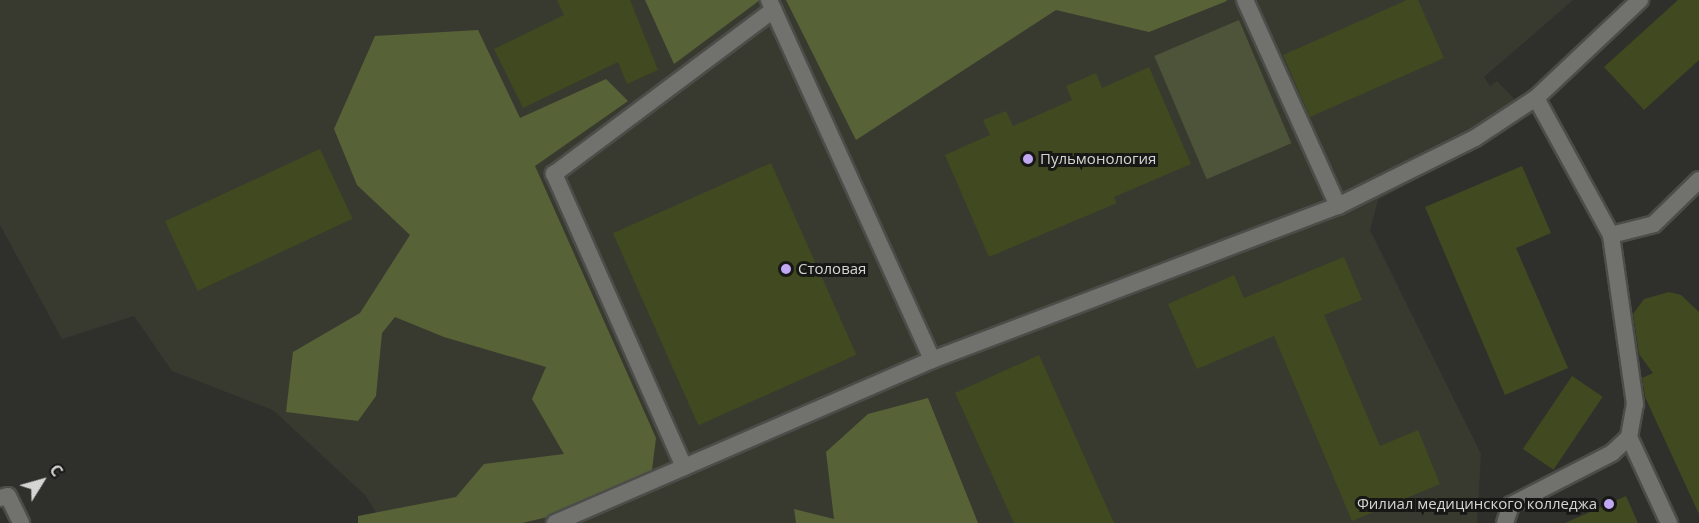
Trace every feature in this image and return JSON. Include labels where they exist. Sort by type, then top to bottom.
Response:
[{"type":"lane","points":[[1245,0],[1338,206]]},
{"type":"lane","points":[[555,523],[932,360],[1338,206],[1475,138],[1536,98],[1640,0]]},
{"type":"lane","points":[[684,467],[554,174],[771,5],[932,360]]},
{"type":"lane","points":[[1536,98],[1611,235],[1635,404],[1629,437],[1669,523]]},
{"type":"lane","points":[[1611,235],[1654,224],[1699,180]]},
{"type":"lane","points":[[1504,523],[1511,506],[1612,453],[1629,437]]},
{"type":"lane","points":[[0,498],[8,496],[21,523]]},
{"type":"shaded area","points":[[0,0],[1573,0],[1484,77],[1490,86],[1497,81],[1528,113],[1475,148],[1378,200],[1370,230],[1481,454],[1477,523],[382,523],[366,496],[273,410],[172,371],[134,316],[62,339],[0,225]]},
{"type":"green space","points":[[645,0],[760,0],[674,64]]},
{"type":"green space","points":[[786,0],[1227,1],[1149,32],[1056,10],[856,140]]},
{"type":"green space","points":[[1239,20],[1291,143],[1207,179],[1154,56]]},
{"type":"green space","points":[[478,30],[520,118],[606,79],[628,101],[535,166],[656,438],[649,493],[522,523],[358,523],[358,516],[456,497],[484,464],[564,454],[532,399],[546,367],[444,337],[395,317],[382,333],[376,396],[358,421],[286,412],[293,352],[360,313],[410,235],[357,185],[334,129],[375,36]]},
{"type":"green space","points":[[928,398],[978,523],[796,523],[794,509],[834,519],[826,452],[868,414]]},
{"type":"building","points":[[557,0],[630,0],[658,70],[627,84],[618,62],[523,108],[494,49],[564,15]]},
{"type":"building","points":[[1407,0],[1418,0],[1444,58],[1310,117],[1283,55]]},
{"type":"building","points":[[1678,0],[1699,0],[1699,60],[1644,110],[1604,67]]},
{"type":"building","name":"Пульмонология","points":[[1149,67],[1191,164],[1114,197],[1117,203],[989,257],[945,155],[990,135],[983,120],[1006,111],[1013,126],[1072,100],[1066,86],[1096,73],[1102,88]]},
{"type":"building","points":[[320,149],[353,219],[198,291],[165,221]]},
{"type":"building","points":[[771,163],[856,355],[698,425],[613,233]]},
{"type":"building","points":[[1522,166],[1551,233],[1516,248],[1568,368],[1505,395],[1425,207]]},
{"type":"building","points":[[1344,257],[1362,300],[1324,315],[1380,446],[1418,430],[1440,484],[1352,521],[1274,336],[1197,369],[1168,304],[1234,275],[1244,298]]},
{"type":"building","points":[[1669,292],[1681,295],[1699,312],[1699,514],[1645,397],[1642,378],[1653,373],[1639,354],[1633,314],[1644,299]]},
{"type":"building","points":[[1039,355],[1114,523],[1014,523],[955,393]]},
{"type":"building","points":[[1572,376],[1603,397],[1553,470],[1523,449]]},
{"type":"building","name":"Филиал медицинского колледжа","points":[[1626,496],[1638,523],[1565,523]]},
{"type":"place","name":"Пульмонология","points":[[1028,159]]},
{"type":"place","name":"Столовая","points":[[786,269]]},
{"type":"place","name":"Филиал медицинского колледжа","points":[[1609,504]]}]
